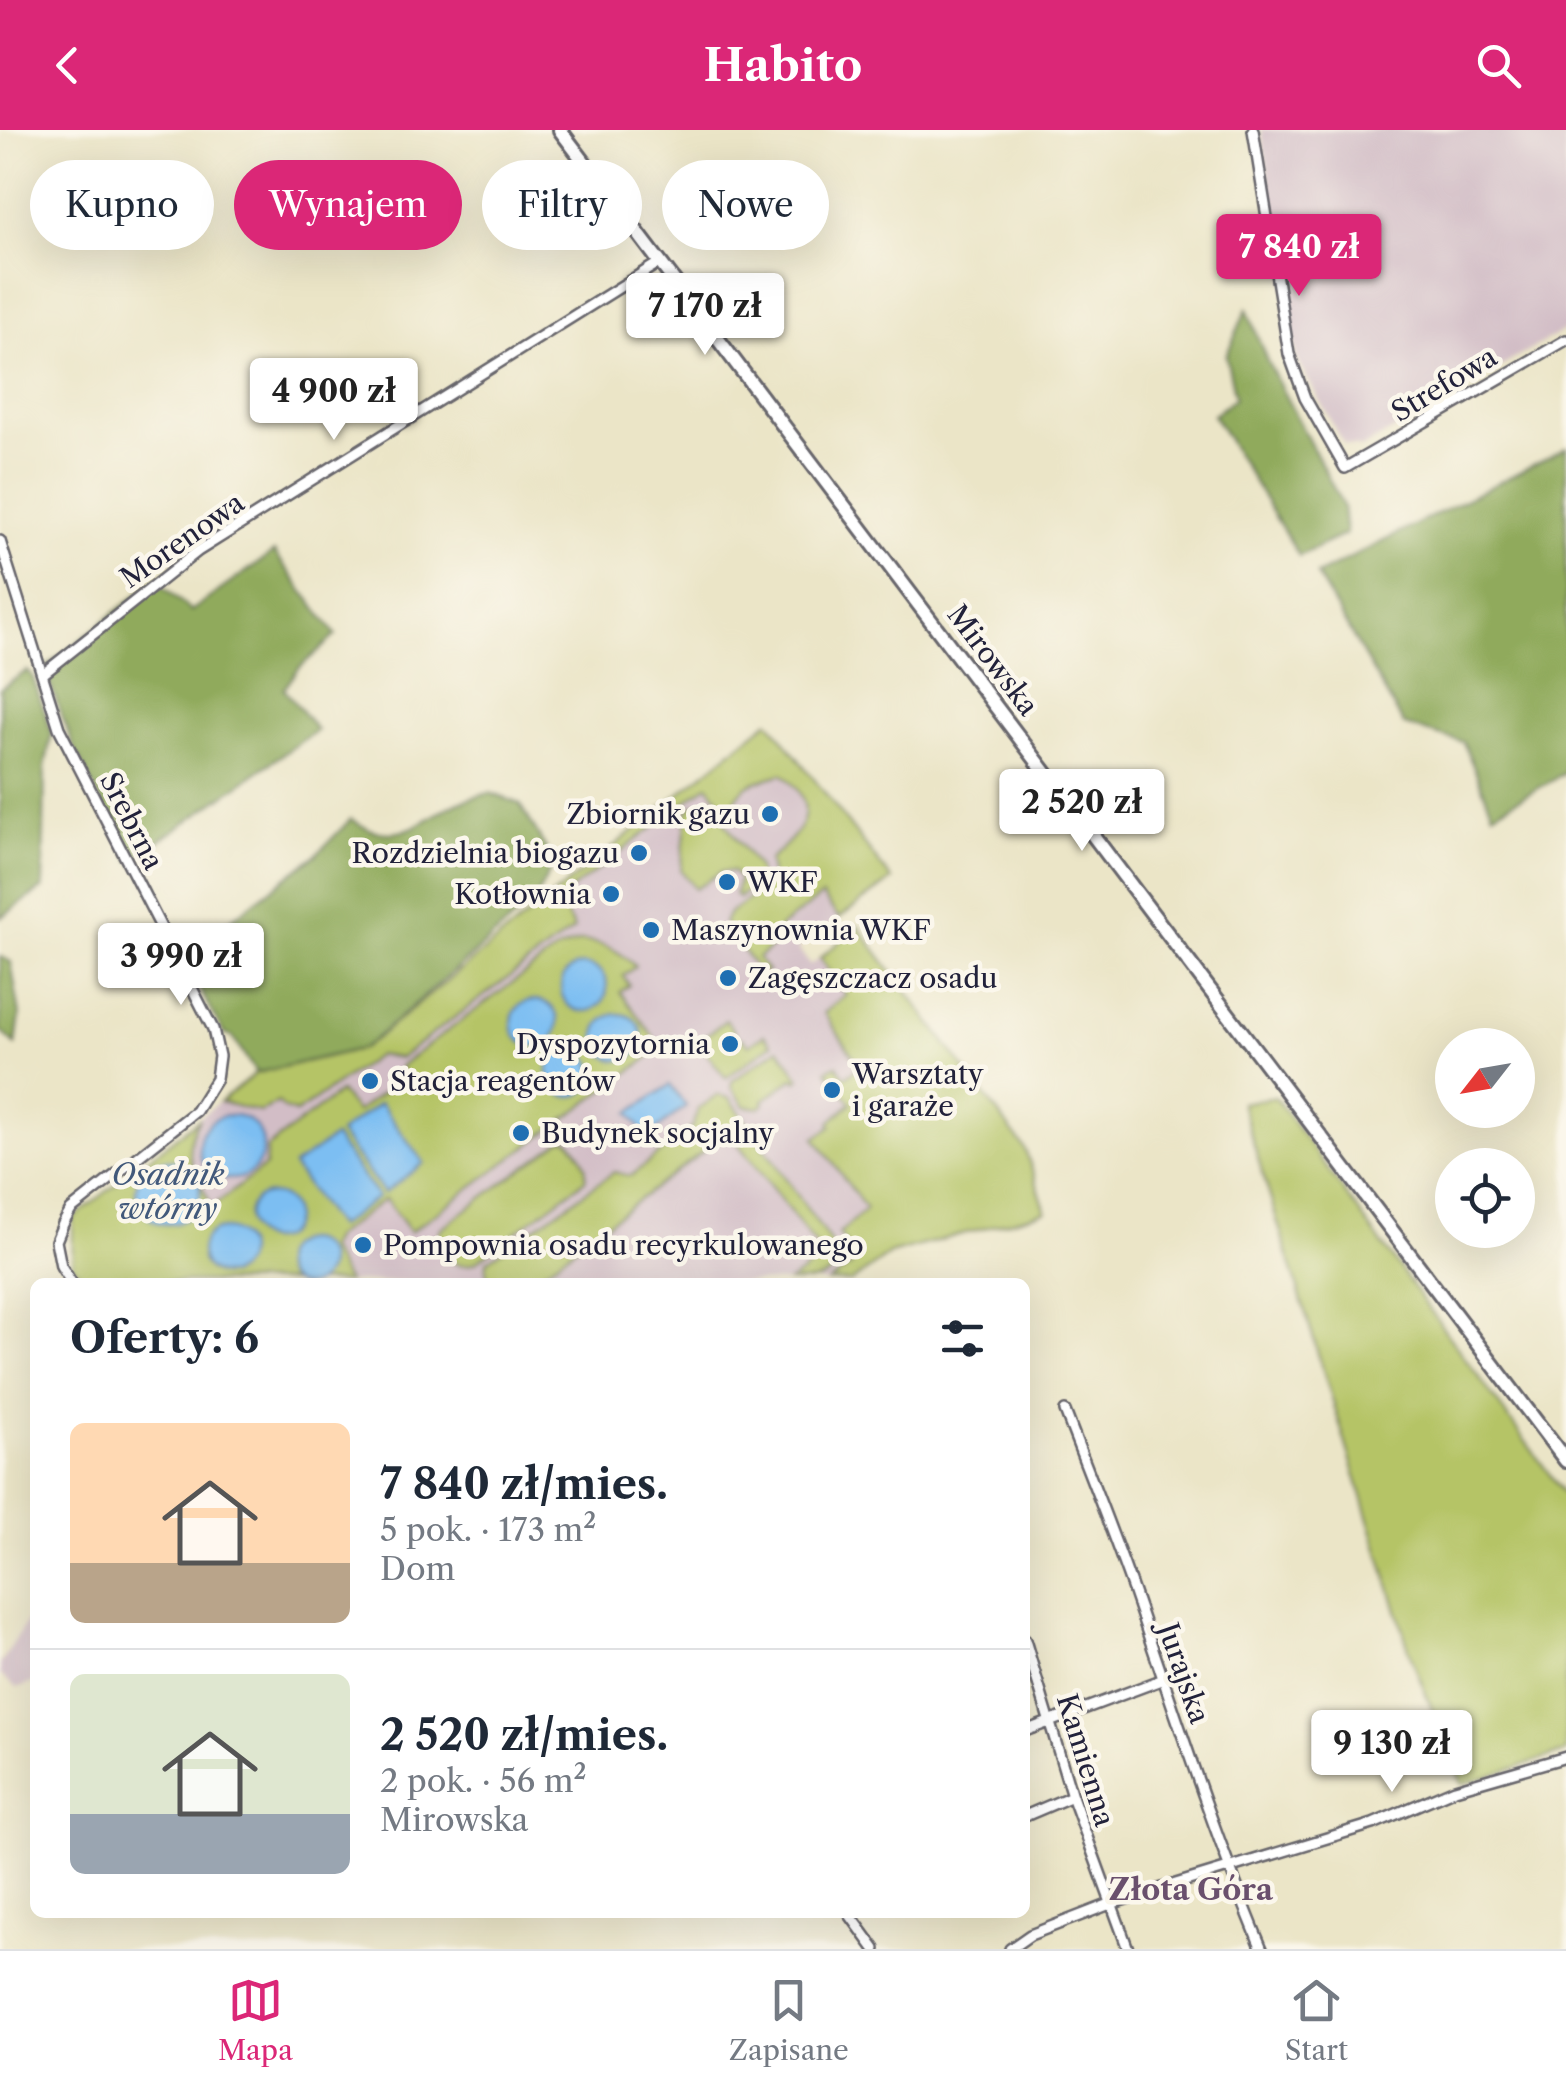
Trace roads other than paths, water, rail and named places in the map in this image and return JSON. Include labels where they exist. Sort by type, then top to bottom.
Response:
[{"type":"street","name":"Mirowska","points":[[560,130],[1566,1461]]},
{"type":"street","name":"Strefowa","points":[[1253,130],[1289,354],[1306,398],[1345,468],[1566,340]]},
{"type":"street","name":"Morenowa","points":[[43,674],[198,551],[660,262]]},
{"type":"street","name":"Srebrna","points":[[0,540],[59,728],[213,1029],[219,1056],[216,1079],[196,1111],[71,1210],[56,1241],[61,1266],[68,1278]]},
{"type":"street","name":"Jurajska","points":[[1065,1411],[1132,1589],[1228,1868],[1262,1949]]},
{"type":"street","name":"Kamienna","points":[[1030,1656],[1072,1796],[1128,1949]]},
{"type":"street","points":[[1030,1730],[1161,1680]]},
{"type":"street","points":[[1010,1949],[1030,1936],[1110,1904],[1374,1824],[1455,1789],[1566,1757]]},
{"type":"street","points":[[1030,1814],[1072,1796]]},
{"type":"street","points":[[852,1918],[875,1949]]},
{"type":"water","points":[[584,965],[600,972],[607,988],[600,1004],[584,1011],[568,1004],[561,988],[568,972]]},
{"type":"water","points":[[535,1000],[551,1007],[558,1023],[551,1039],[535,1046],[519,1039],[512,1023],[519,1007]]},
{"type":"water","points":[[619,1014],[635,1021],[642,1037],[635,1053],[619,1060],[603,1053],[596,1037],[603,1021]]},
{"type":"water","points":[[571,1050],[587,1057],[594,1073],[587,1089],[571,1096],[555,1089],[548,1073],[555,1057]]},
{"type":"water","points":[[670,1085],[686,1106],[647,1137],[629,1113]]},
{"type":"water","points":[[380,1103],[424,1163],[384,1193],[339,1133]]},
{"type":"water","name":"Osadnik wtórny","points":[[231,1115],[254,1124],[263,1147],[254,1170],[231,1179],[208,1170],[199,1147],[208,1124]]},
{"type":"water","points":[[334,1137],[378,1197],[337,1227],[293,1166]]},
{"type":"water","name":"Osadnik wtórny","points":[[168,1160],[191,1169],[200,1192],[191,1215],[168,1224],[145,1215],[136,1192],[145,1169]]},
{"type":"water","name":"Osadnik wtórny","points":[[271,1194],[287,1201],[294,1217],[287,1233],[271,1240],[255,1233],[248,1217],[255,1201]]},
{"type":"water","name":"Osadnik wtórny","points":[[224,1229],[240,1236],[247,1252],[240,1268],[224,1275],[208,1268],[201,1252],[208,1236]]},
{"type":"water","name":"Osadnik wtórny","points":[[296,1242],[314,1242],[326,1254],[328,1263],[322,1278],[288,1278],[284,1272],[284,1254]]},
{"type":"place","name":"Zbiornik gazu","points":[[770,814]]},
{"type":"place","name":"Rozdzielnia biogazu","points":[[639,853]]},
{"type":"place","name":"WKF","points":[[727,882]]},
{"type":"place","name":"Kotłownia","points":[[611,894]]},
{"type":"place","name":"Maszynownia WKF","points":[[651,930]]},
{"type":"place","name":"Zagęszczacz osadu","points":[[728,978]]},
{"type":"place","name":"Dyspozytornia","points":[[730,1044]]},
{"type":"place","name":"Stacja reagentów","points":[[370,1081]]},
{"type":"place","name":"Warsztaty i garaże","points":[[832,1090]]},
{"type":"place","name":"Budynek socjalny","points":[[521,1133]]},
{"type":"place","name":"Pompownia osadu recyrkulowanego","points":[[363,1245]]},
{"type":"district","name":"Złota Góra","points":[[1191,1890]]}]
